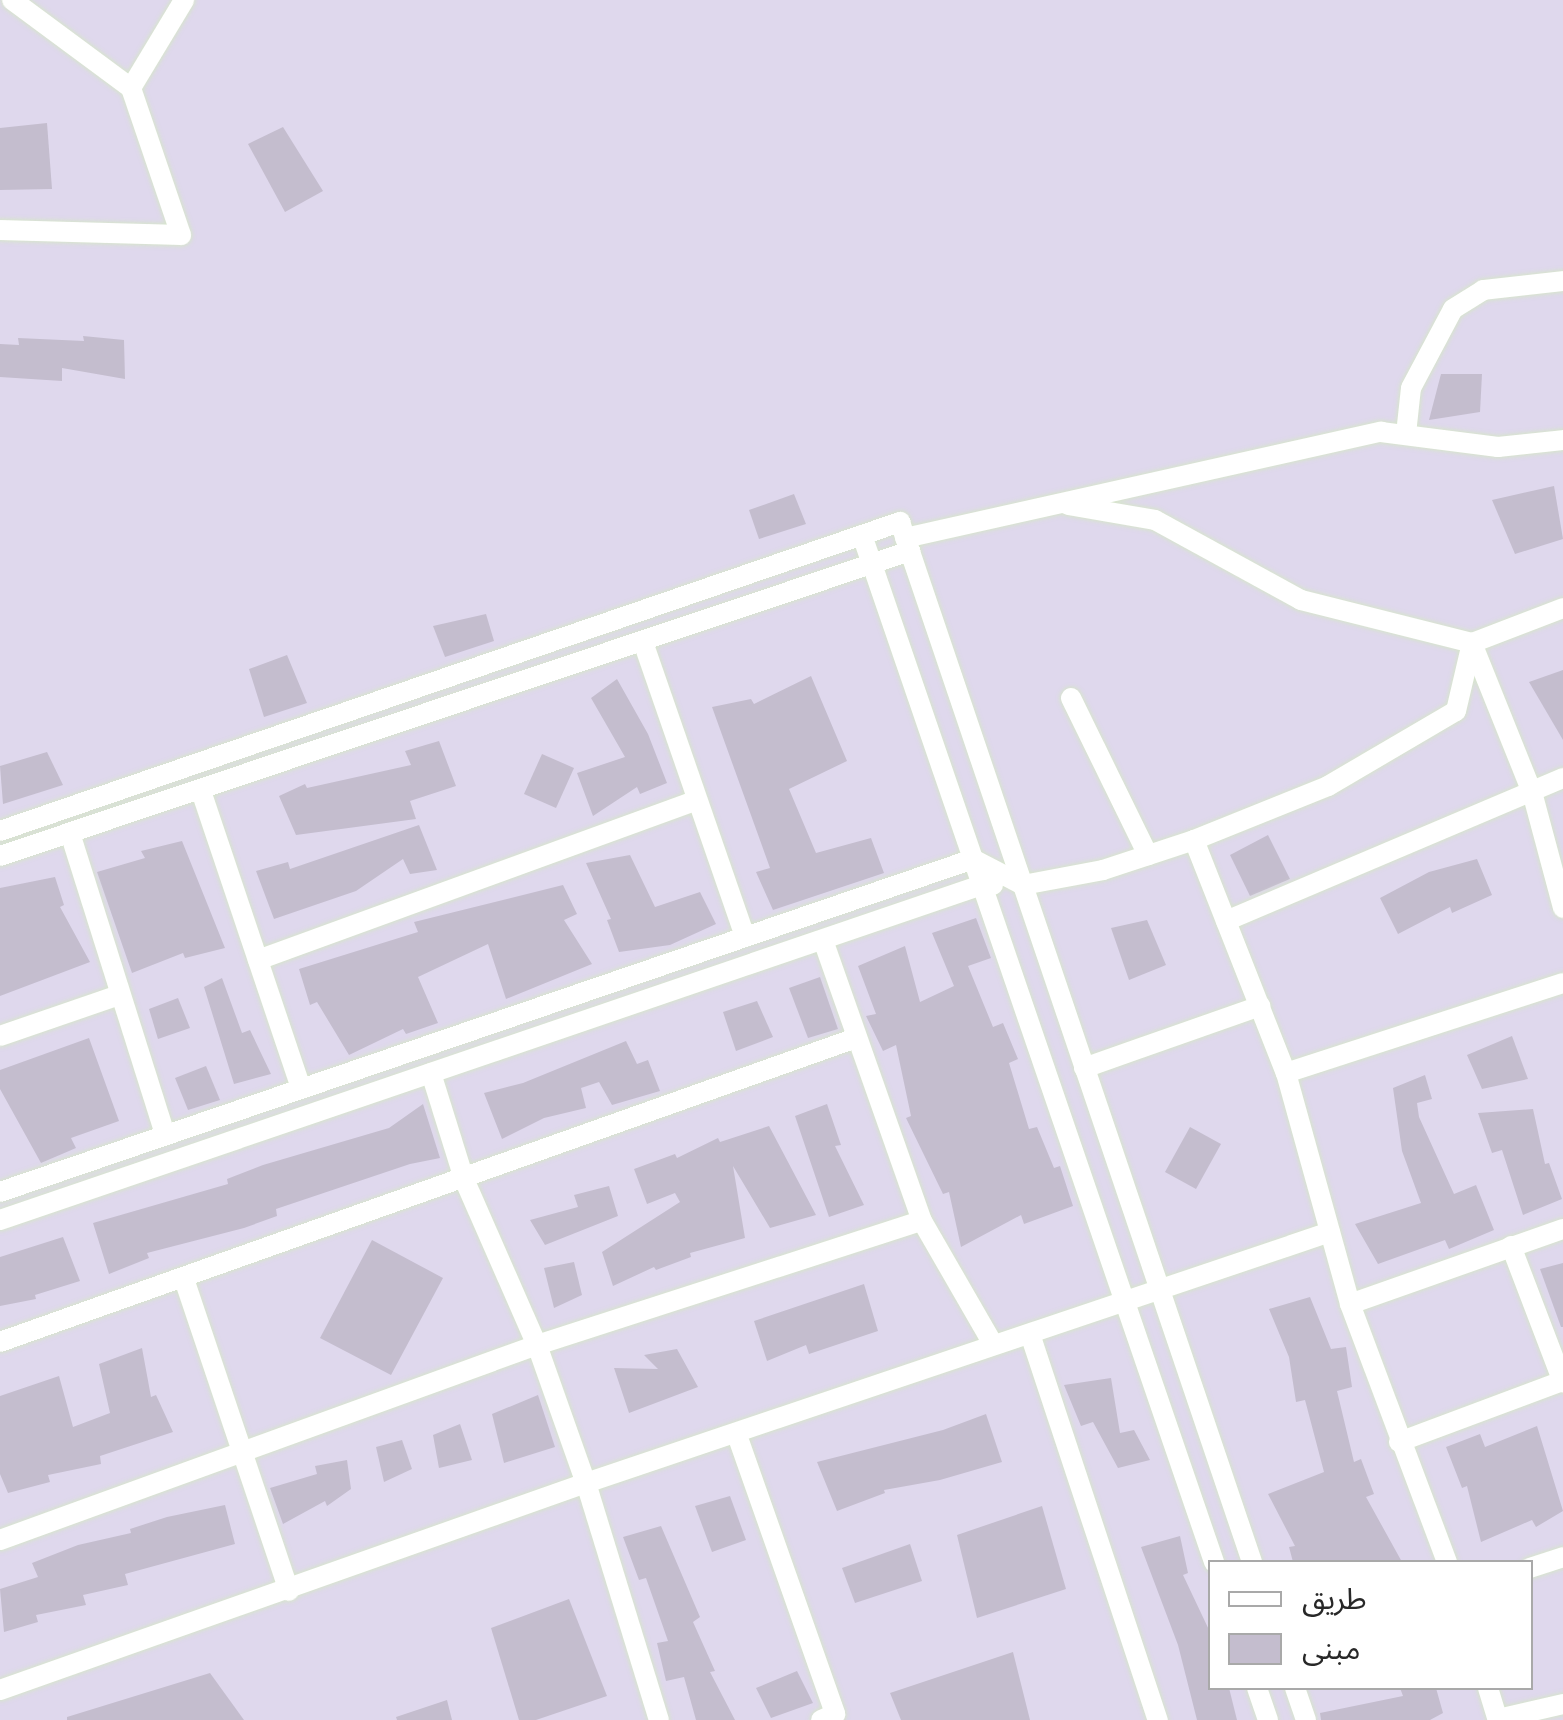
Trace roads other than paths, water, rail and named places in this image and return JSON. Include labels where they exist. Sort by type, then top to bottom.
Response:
[{"type":"street","points":[[0,230],[180,236],[130,88],[12,0]]},
{"type":"street","points":[[130,88],[184,0]]},
{"type":"street","points":[[1406,434],[1410,388],[1453,308],[1483,290],[1563,281]]},
{"type":"street","points":[[0,856],[872,564],[908,544],[1058,504],[1382,432],[1498,447],[1563,440]]},
{"type":"street","points":[[1058,504],[1156,520],[1301,600],[1472,643],[1563,608]]},
{"type":"street","points":[[0,831],[900,522],[1251,1560]]},
{"type":"street","points":[[862,536],[1213,1560]]},
{"type":"street","points":[[643,642],[744,937]]},
{"type":"street","points":[[1472,643],[1532,792],[1563,908]]},
{"type":"street","points":[[0,1220],[982,885],[1022,886],[1102,870],[1194,840],[1328,786],[1456,711],[1472,643]]},
{"type":"street","points":[[1071,698],[1148,854]]},
{"type":"street","points":[[1226,921],[1563,778]]},
{"type":"street","points":[[200,790],[301,1089]]},
{"type":"street","points":[[258,960],[696,801]]},
{"type":"street","points":[[70,832],[166,1135]]},
{"type":"street","points":[[1194,840],[1286,1073],[1350,1304],[1446,1560]]},
{"type":"street","points":[[0,1192],[972,859],[1022,886]]},
{"type":"street","points":[[823,940],[922,1221],[993,1344]]},
{"type":"street","points":[[1286,1073],[1563,982]]},
{"type":"street","points":[[0,1036],[120,995]]},
{"type":"street","points":[[1084,1068],[1260,1006]]},
{"type":"street","points":[[0,1342],[856,1038]]},
{"type":"street","points":[[431,1073],[464,1179],[537,1345],[586,1483],[659,1720]]},
{"type":"street","points":[[0,1540],[537,1345],[922,1221]]},
{"type":"street","points":[[1350,1304],[1563,1229]]},
{"type":"street","points":[[0,1690],[586,1483],[1330,1232]]},
{"type":"street","points":[[1399,1442],[1563,1381],[1511,1246]]},
{"type":"street","points":[[184,1278],[289,1591]]},
{"type":"street","points":[[1030,1334],[1158,1720]]},
{"type":"street","points":[[737,1435],[835,1714],[822,1720]]},
{"type":"street","points":[[1533,1567],[1563,1558]]},
{"type":"street","points":[[1258,1690],[1268,1720]]},
{"type":"street","points":[[1296,1690],[1306,1720]]},
{"type":"street","points":[[1489,1690],[1498,1720],[1563,1704]]}]
